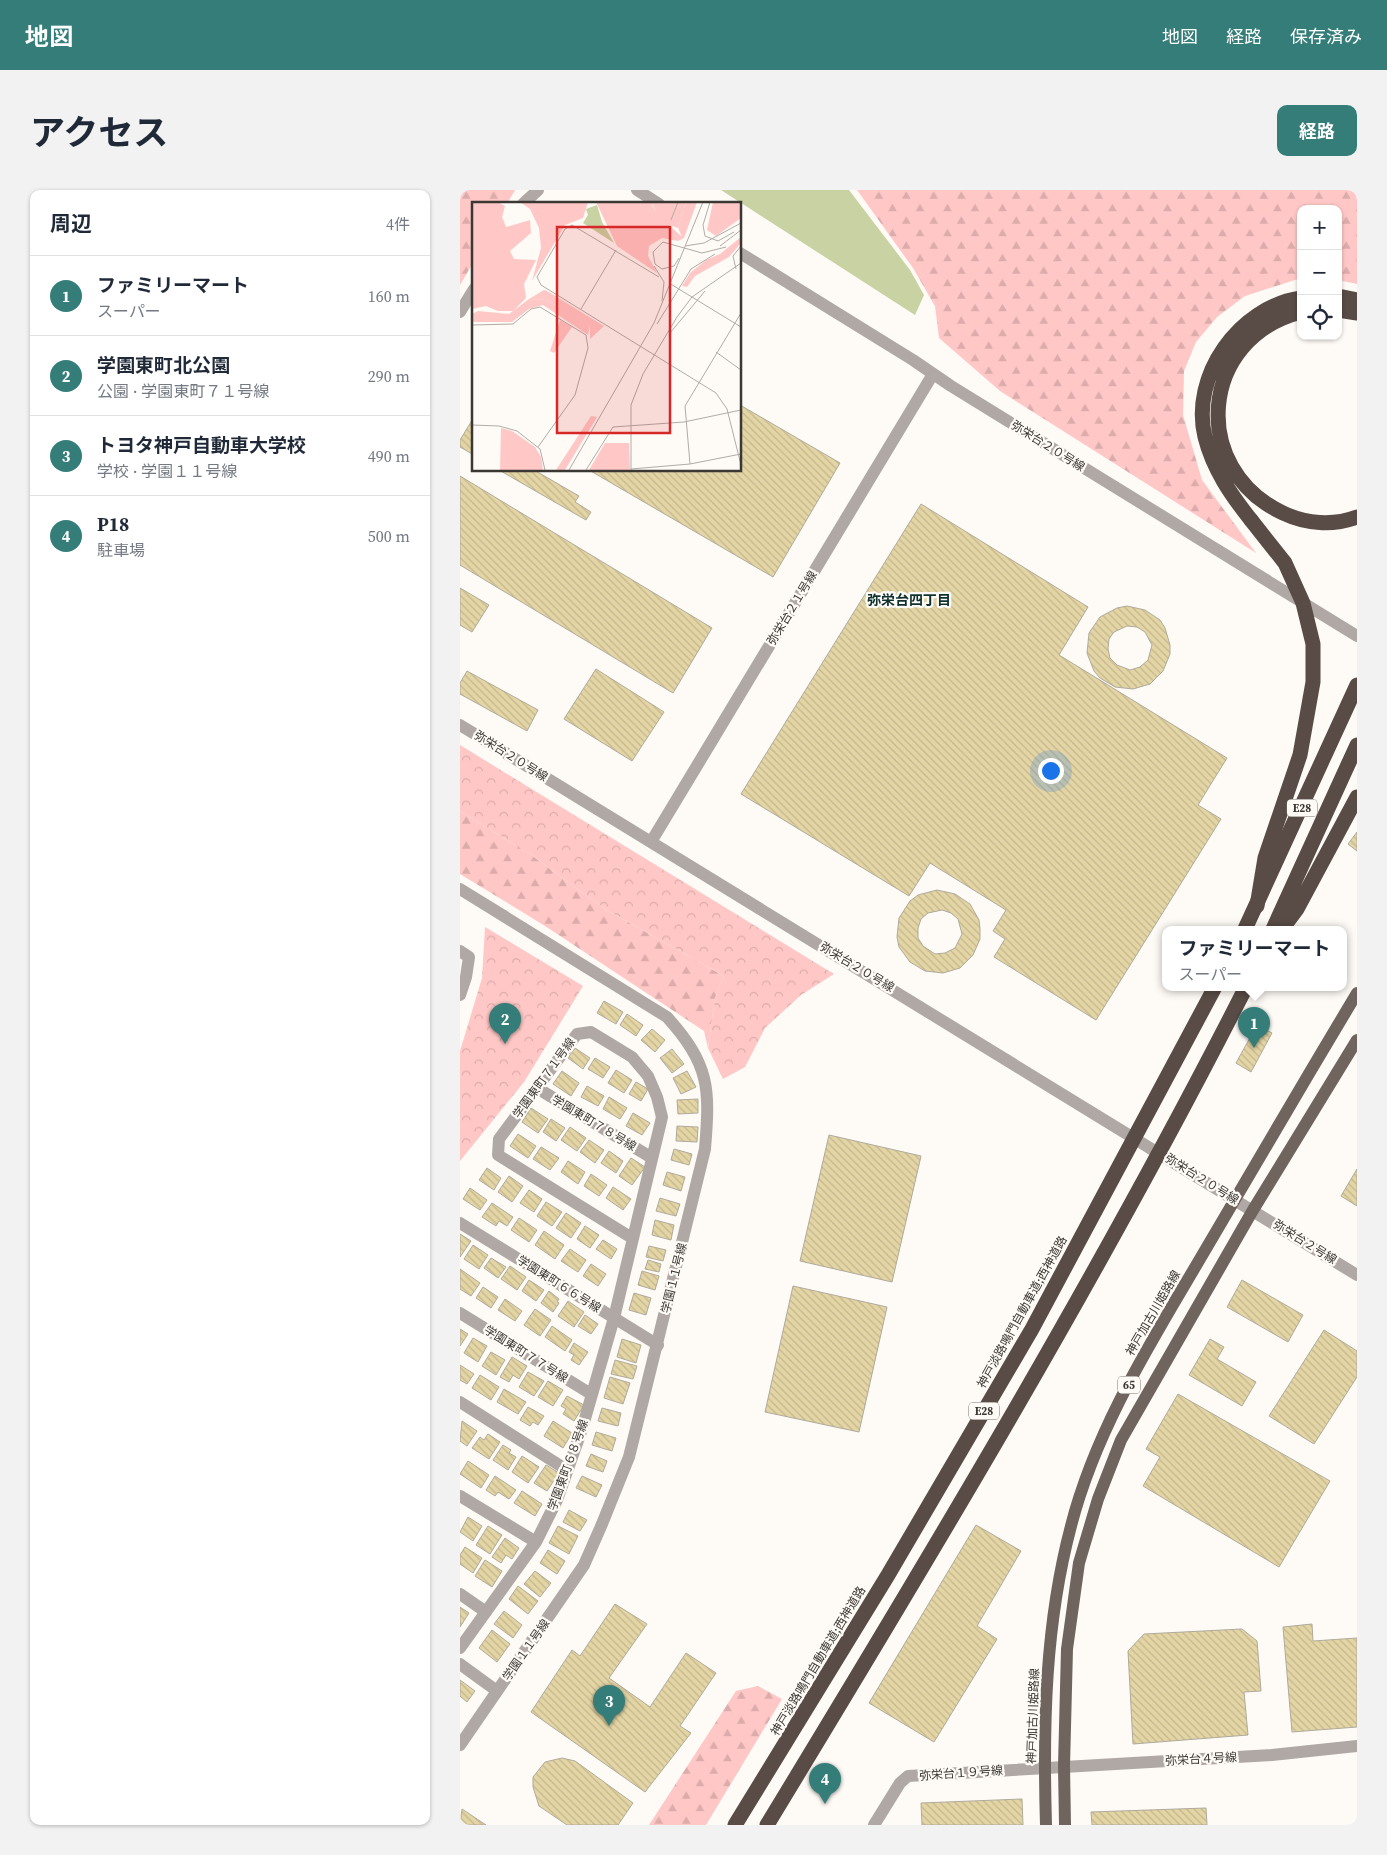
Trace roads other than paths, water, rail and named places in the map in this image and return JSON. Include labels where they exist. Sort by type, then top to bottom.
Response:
[{"type":"highway","points":[[1342,297],[1357,300]]},
{"type":"highway","points":[[1257,906],[1265,858],[1300,755],[1314,682],[1313,644],[1304,603],[1284,563],[1229,492],[1211,455],[1205,436],[1206,389],[1214,366],[1226,344],[1242,328],[1257,314],[1284,302],[1297,299]]},
{"type":"highway","points":[[1342,311],[1357,313]]},
{"type":"highway","points":[[1297,313],[1288,315],[1268,325],[1253,336],[1236,355],[1225,374],[1218,405],[1219,434],[1224,452],[1238,479],[1265,505],[1299,521],[1346,521],[1357,517]]},
{"type":"highway","name":"E28","points":[[1247,926],[1357,685]]},
{"type":"highway","name":"E28","points":[[1275,926],[1357,745]]},
{"type":"highway","points":[[1284,926],[1297,909],[1357,797]]},
{"type":"highway","name":"神戸淡路鳴門自動車道;西神道路","points":[[735,1825],[888,1574],[1032,1330],[1213,991]]},
{"type":"highway","name":"E28","points":[[767,1825],[909,1590],[1045,1358],[1211,1056],[1244,991]]},
{"type":"main road","name":"神戸加古川姫路線","points":[[1046,1825],[1044,1767],[1054,1600],[1071,1525],[1090,1465],[1142,1356],[1357,993]]},
{"type":"main road","name":"65","points":[[1065,1825],[1064,1766],[1067,1649],[1079,1563],[1098,1499],[1121,1440],[1253,1210],[1357,1040]]},
{"type":"street","points":[[525,202],[538,190]]},
{"type":"street","points":[[637,190],[656,202]]},
{"type":"street","name":"弥栄台２０号線","points":[[741,254],[1357,636]]},
{"type":"street","points":[[460,312],[472,292]]},
{"type":"street","name":"弥栄台２１号線","points":[[651,842],[933,374]]},
{"type":"street","name":"弥栄台２０号線","points":[[460,725],[1253,1210]]},
{"type":"street","name":"学園１１号線","points":[[460,889],[667,1017],[690,1042],[706,1078],[708,1116],[705,1149],[629,1457],[584,1565],[460,1745]]},
{"type":"street","points":[[460,952],[469,957],[466,977],[460,995]]},
{"type":"street","name":"学園東町７１号線","points":[[614,1318],[662,1117],[657,1097],[648,1076],[632,1057],[591,1032],[577,1034],[499,1139],[498,1154],[632,1238]]},
{"type":"street","name":"学園東町７８号線","points":[[537,1088],[652,1158]]},
{"type":"street","name":"弥栄台２号線","points":[[1253,1210],[1357,1275]]},
{"type":"street","name":"学園東町６６号線","points":[[460,1223],[658,1345]]},
{"type":"street","name":"学園東町７７号線","points":[[460,1313],[591,1394]]},
{"type":"street","name":"学園東町６８号線","points":[[460,1648],[536,1542],[557,1500],[614,1318]]},
{"type":"street","points":[[460,1402],[567,1470]]},
{"type":"street","points":[[460,1496],[536,1542]]},
{"type":"street","points":[[460,1594],[486,1612]]},
{"type":"street","points":[[460,1664],[497,1692]]},
{"type":"street","name":"弥栄台４号線","points":[[1044,1767],[1272,1755],[1357,1746]]},
{"type":"street","name":"弥栄台１９号線","points":[[874,1825],[900,1783],[908,1776],[1044,1767]]},
{"type":"place","name":"学園東町北公園","points":[[505,1044]]},
{"type":"place","name":"ファミリーマート","points":[[1254,1048]]},
{"type":"place","name":"トヨタ神戸自動車大学校","points":[[609,1726]]},
{"type":"place","name":"P18","points":[[825,1804]]},
{"type":"district","name":"弥栄台四丁目","points":[[909,600]]}]
